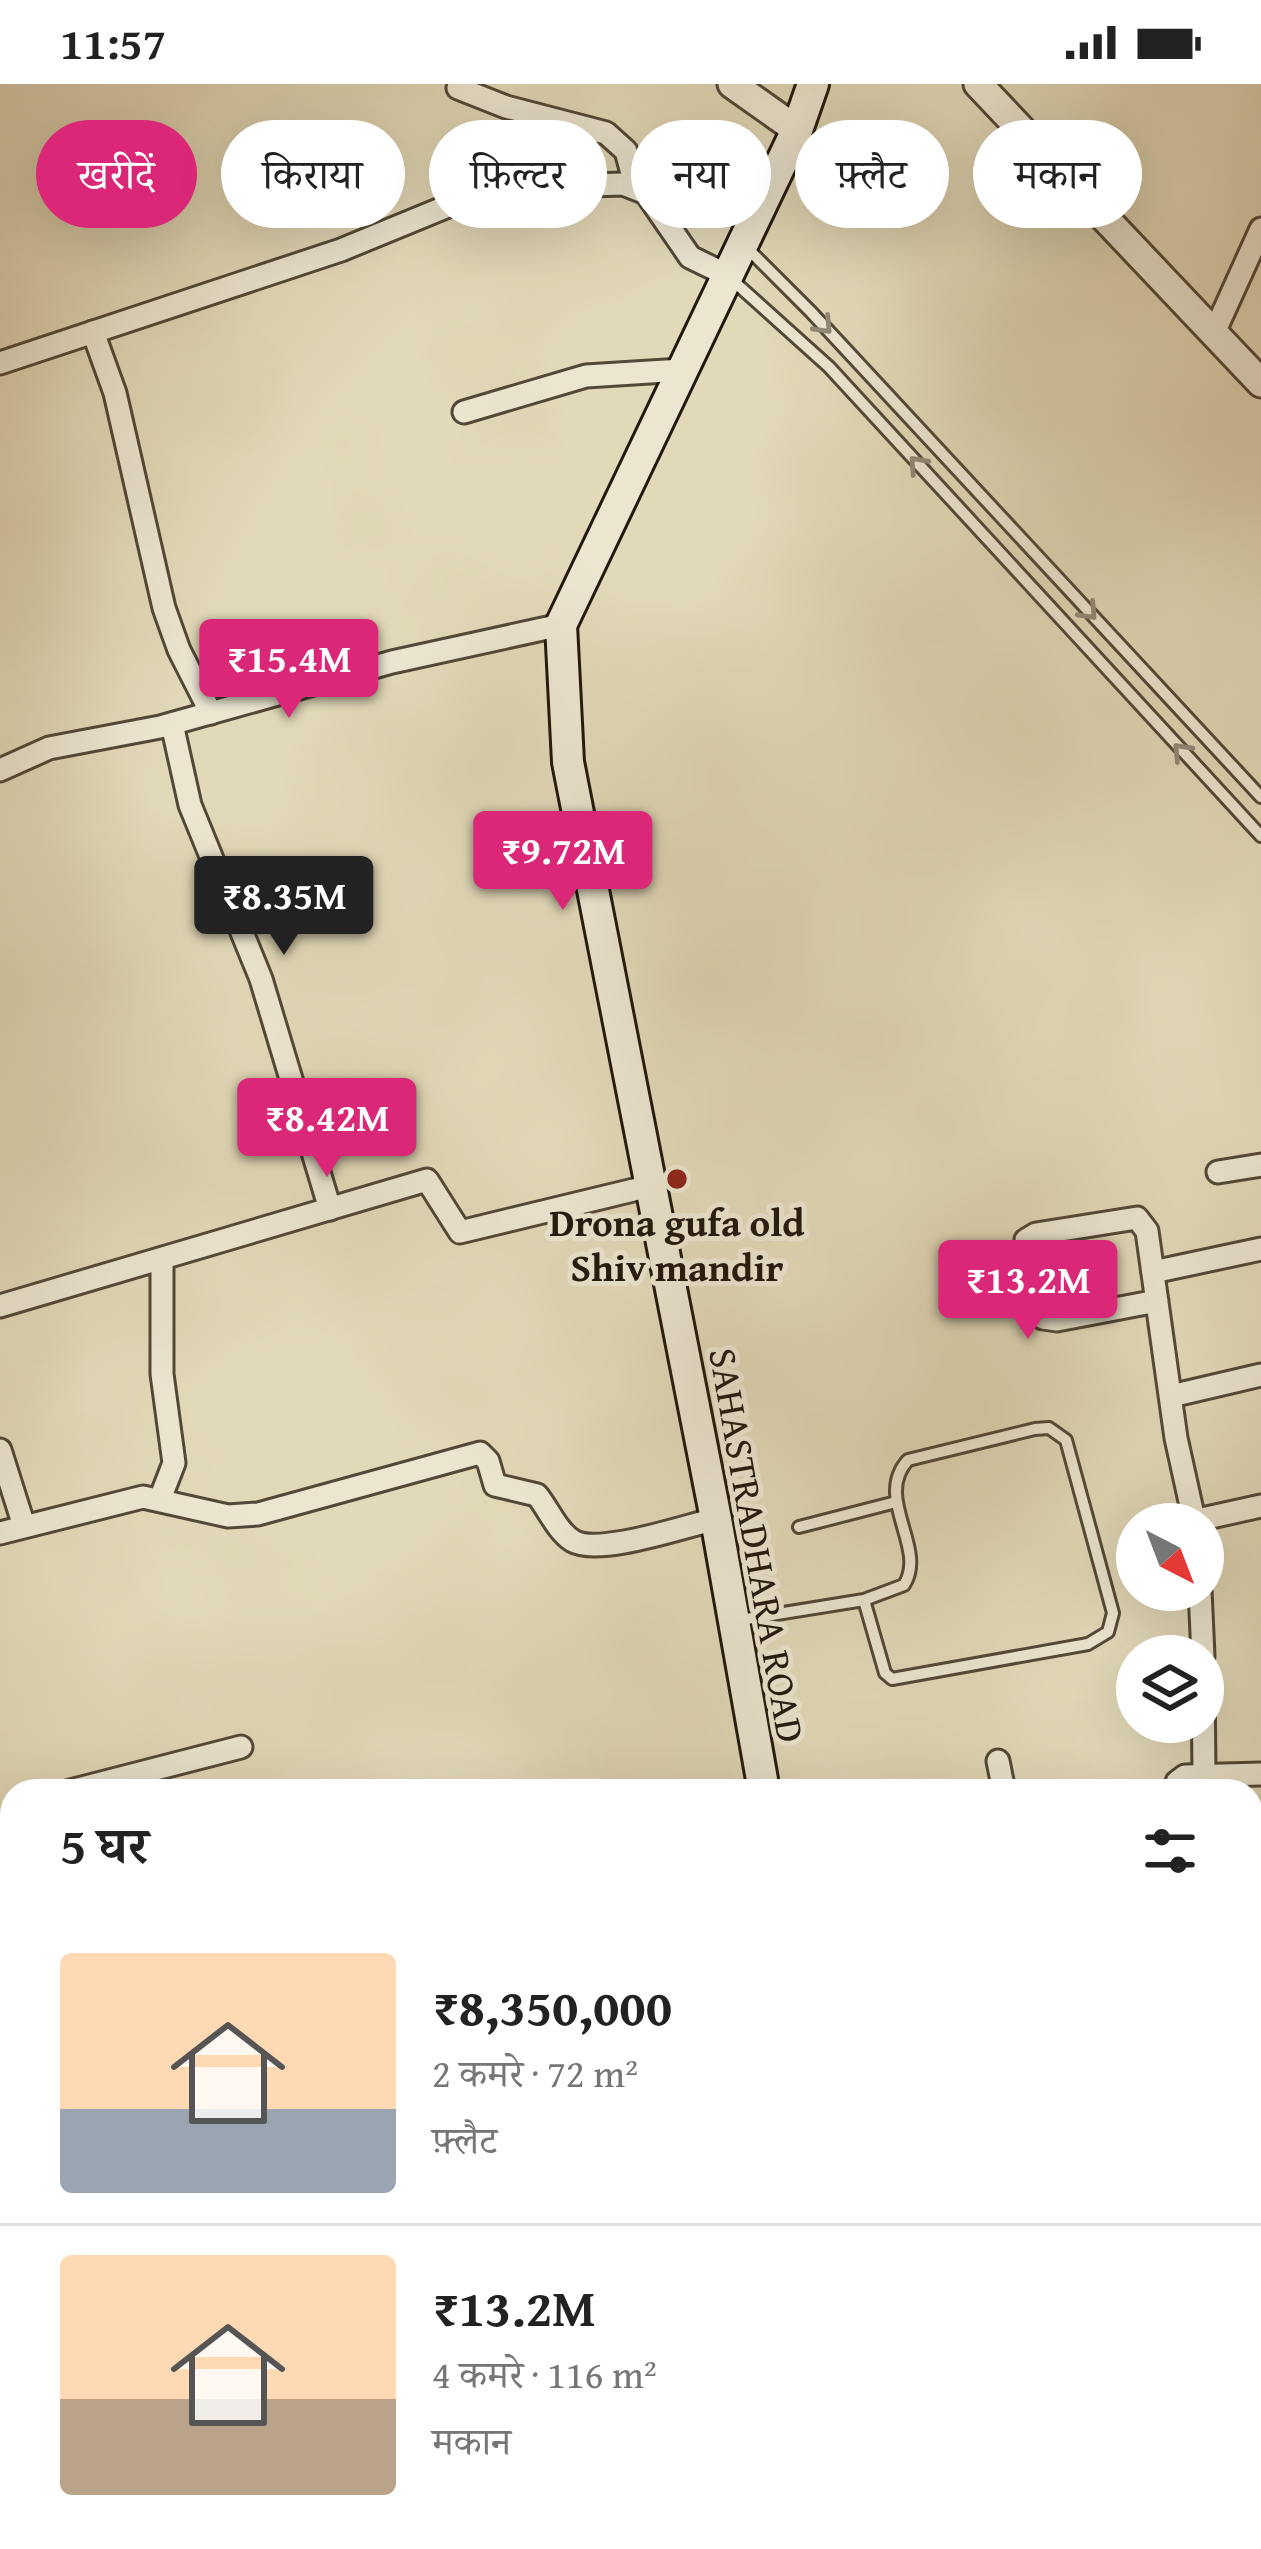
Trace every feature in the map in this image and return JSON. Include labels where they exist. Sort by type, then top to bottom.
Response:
[{"type":"main road","name":"SAHASTRADHARA ROAD","points":[[800,120],[813,84]]},
{"type":"main road","name":"SAHASTRADHARA ROAD","points":[[762,1779],[568,762],[561,625],[795,134]]},
{"type":"street","points":[[732,84],[795,129]]},
{"type":"street","points":[[978,84],[1261,383]]},
{"type":"street","points":[[458,88],[606,133],[626,152],[631,170]]},
{"type":"street","points":[[0,363],[341,250],[448,206],[556,186],[631,187]]},
{"type":"street","points":[[671,228],[689,257],[727,275]]},
{"type":"street","points":[[1214,333],[1261,229]]},
{"type":"street","points":[[93,332],[115,393],[164,608],[211,713]]},
{"type":"street","points":[[464,412],[586,376],[682,370]]},
{"type":"street","points":[[3,760],[172,724],[392,662],[561,625]]},
{"type":"street","points":[[172,724],[190,805],[261,979],[330,1209]]},
{"type":"street","points":[[1218,1172],[1261,1165]]},
{"type":"street","points":[[0,1306],[428,1180],[460,1232],[650,1186]]},
{"type":"street","points":[[1157,1300],[1050,1320],[1036,1309],[1024,1245],[1029,1237],[1110,1220],[1137,1218],[1143,1223],[1154,1273],[1191,1503]]},
{"type":"street","points":[[1154,1273],[1261,1249]]},
{"type":"street","points":[[160,1498],[174,1463],[162,1374],[162,1258]]},
{"type":"street","points":[[961,1295],[1030,1284]]},
{"type":"street","points":[[1171,1396],[1261,1375]]},
{"type":"street","points":[[0,1450],[24,1526]]},
{"type":"street","points":[[0,1533],[135,1498],[160,1498],[217,1514],[258,1514],[480,1454],[488,1461],[495,1485],[537,1496],[562,1530],[580,1544],[605,1545],[716,1519]]},
{"type":"street","points":[[1224,1516],[1261,1506]]},
{"type":"street","points":[[1204,1743],[1204,1774]]},
{"type":"street","points":[[117,1779],[241,1747]]},
{"type":"street","points":[[998,1761],[1002,1779]]},
{"type":"street","points":[[1181,1779],[1261,1774]]},
{"type":"lane","points":[[742,243],[811,311],[1261,797]]},
{"type":"lane","points":[[727,275],[829,367],[1261,836]]},
{"type":"lane","points":[[735,1621],[864,1600],[898,1589],[910,1576],[896,1502],[897,1478],[908,1460],[1035,1429],[1058,1432],[1069,1447],[1111,1601],[1112,1624],[1095,1642],[892,1679],[885,1673],[864,1600]]},
{"type":"lane","points":[[799,1527],[896,1502]]},
{"type":"place","name":"Drona gufa old Shiv mandir","points":[[677,1179]]}]
